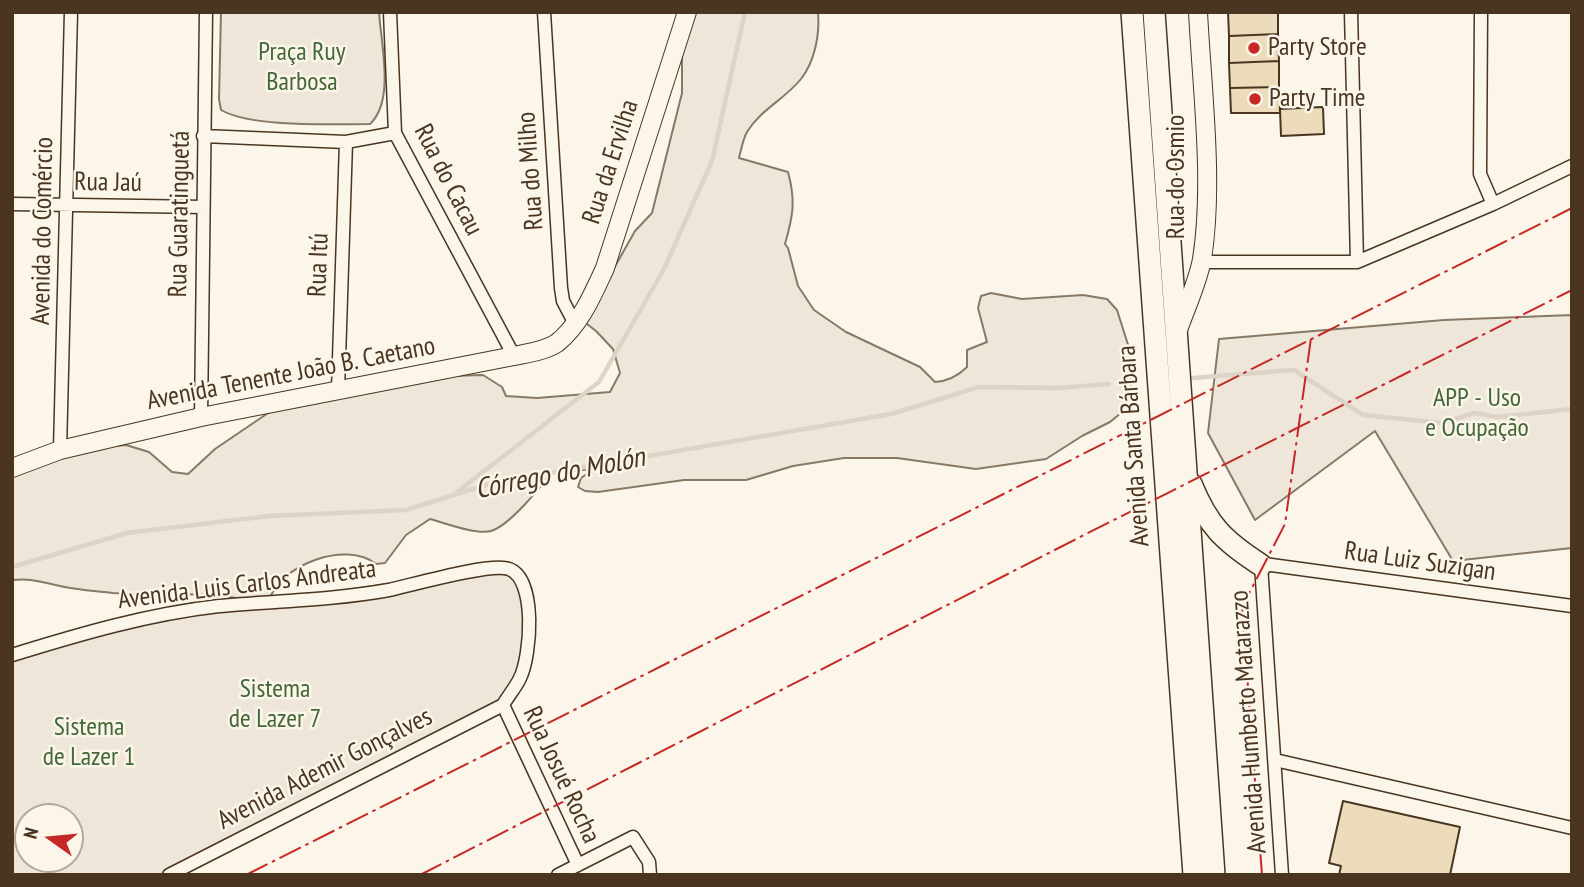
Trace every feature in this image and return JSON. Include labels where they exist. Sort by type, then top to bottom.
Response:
[{"type":"main road","name":"Avenida Santa Bárbara","points":[[1132,12],[1194,875]]},
{"type":"main road","name":"Avenida Santa Bárbara","points":[[1154,12],[1214,875]]},
{"type":"main road","points":[[1185,469],[1199,505],[1211,525],[1226,540],[1261,565]]},
{"type":"street","name":"Avenida do Comércio","points":[[60,450],[71,12]]},
{"type":"street","name":"Rua Guaratinguetá","points":[[201,417],[206,12]]},
{"type":"street","name":"Rua do Cacau","points":[[390,12],[395,133],[514,356]]},
{"type":"street","name":"Rua do Milho","points":[[544,12],[561,288],[563,301],[575,324]]},
{"type":"street","name":"Rua da Ervilha","points":[[575,324],[605,268],[687,12]]},
{"type":"street","name":"Rua do Osmio","points":[[1176,336],[1202,262],[1206,224],[1207,180],[1198,12]]},
{"type":"street","points":[[1350,12],[1357,262]]},
{"type":"street","points":[[1481,12],[1480,174],[1493,204]]},
{"type":"street","points":[[203,136],[346,142],[395,133]]},
{"type":"street","name":"Rua Itú","points":[[338,390],[346,142]]},
{"type":"street","points":[[1202,262],[1357,262],[1493,204],[1572,166]]},
{"type":"street","name":"Rua Jaú","points":[[12,204],[203,207]]},
{"type":"street","name":"Avenida Tenente João B. Caetano","points":[[12,468],[60,450],[201,417],[537,351],[556,343],[575,324]]},
{"type":"street","name":"Rua Luiz Suzigan","points":[[1261,565],[1278,565],[1572,606]]},
{"type":"street","name":"Avenida Humberto Matarazzo","points":[[1261,565],[1283,875]]},
{"type":"street","name":"Avenida Luis Carlos Andreata","points":[[12,656],[111,625],[217,607],[319,600],[509,568],[520,576],[528,596],[528,645],[521,677],[503,705]]},
{"type":"street","name":"Rua Josué Rocha","points":[[503,705],[578,865]]},
{"type":"street","name":"Avenida Ademir Gonçalves","points":[[169,875],[503,705]]},
{"type":"street","points":[[1275,760],[1572,828]]},
{"type":"street","points":[[558,875],[633,837],[649,862],[650,875]]},
{"type":"green space","name":"Praça Ruy Barbosa","points":[[221,12],[379,12],[385,71],[378,114],[370,124],[315,124],[252,120],[221,110]]},
{"type":"green space","points":[[692,12],[818,12],[816,47],[806,72],[795,86],[752,124],[744,138],[739,158],[788,172],[792,208],[785,244],[798,286],[814,310],[846,332],[920,367],[935,382],[960,373],[967,367],[967,350],[987,342],[978,308],[981,296],[991,293],[1022,299],[1083,295],[1107,299],[1117,310],[1130,351],[1131,385],[1121,413],[1046,459],[976,469],[897,458],[844,458],[793,466],[746,480],[684,480],[598,492],[585,491],[578,487],[581,478],[594,469],[551,473],[507,522],[491,531],[469,530],[430,519],[406,535],[385,563],[376,564],[363,557],[348,555],[315,560],[286,577],[275,588],[269,601],[491,569],[520,576],[528,645],[503,705],[169,875],[12,875],[12,655],[111,625],[258,603],[222,596],[113,593],[31,580],[12,580],[12,471],[77,449],[126,445],[149,452],[172,472],[188,474],[215,449],[274,409],[418,377],[483,375],[502,387],[506,396],[537,398],[610,392],[620,373],[613,349],[578,317],[613,270],[635,231],[652,213],[682,93],[682,44]]},
{"type":"green space","name":"APP - Uso e Ocupação","points":[[1572,315],[1572,548],[1453,561],[1375,431],[1255,520],[1208,433],[1219,339],[1444,320]]},
{"type":"building","points":[[1228,12],[1278,12],[1278,34],[1229,36]]},
{"type":"building","name":"Party Store","points":[[1278,34],[1279,61],[1229,63],[1229,36]]},
{"type":"building","points":[[1279,61],[1279,87],[1230,88],[1229,63]]},
{"type":"building","name":"Party Time","points":[[1279,87],[1280,113],[1231,113],[1230,88]]},
{"type":"building","points":[[1323,107],[1324,134],[1281,136],[1280,109]]},
{"type":"building","points":[[1343,801],[1460,827],[1450,875],[1339,875],[1341,866],[1329,863]]},
{"type":"waterway","points":[[457,492],[599,382],[664,269],[712,161],[745,12]]},
{"type":"waterway","points":[[1193,378],[1294,370],[1363,415],[1442,423],[1474,413],[1498,417],[1572,409]]},
{"type":"waterway","name":"Córrego do Molón","points":[[12,567],[127,533],[269,516],[406,510],[492,483],[891,414],[979,387],[1058,388],[1109,384]]},
{"type":"power","points":[[246,875],[1572,208]]},
{"type":"power","points":[[420,875],[1082,536],[1572,290]]},
{"type":"power","points":[[1262,875],[1242,607],[1285,524],[1311,338]]},
{"type":"place","name":"Party Store","points":[[1254,48]]},
{"type":"place","name":"Party Time","points":[[1255,99]]},
{"type":"park label","name":"Sistema de Lazer 7","points":[[275,705]]},
{"type":"park label","name":"Sistema de Lazer 1","points":[[89,743]]}]
